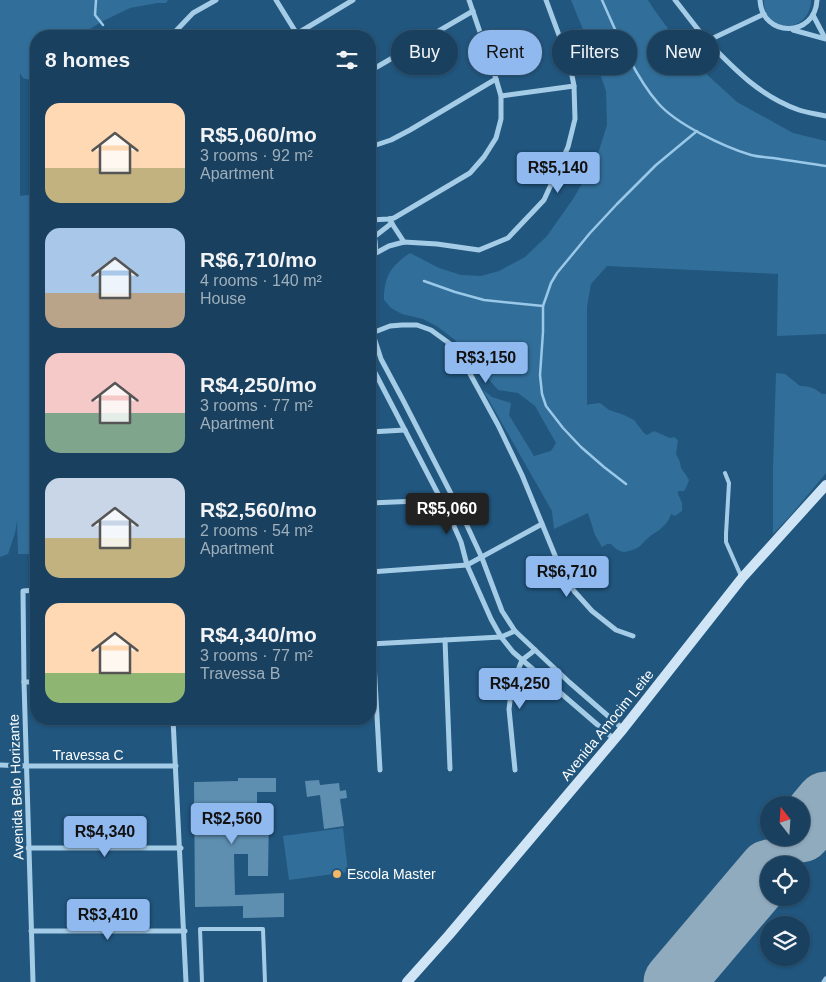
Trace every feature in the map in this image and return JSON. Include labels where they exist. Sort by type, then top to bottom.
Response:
[{"type":"street","points":[[177,30],[194,13],[216,0]]},
{"type":"street","points":[[276,0],[292,30]]},
{"type":"street","points":[[303,30],[353,0]]},
{"type":"street","points":[[376,235],[390,221],[470,173],[496,138],[501,119],[501,96],[469,0]]},
{"type":"street","points":[[376,246],[376,253],[389,246],[404,242],[437,244],[479,250],[508,238],[544,200],[568,147],[575,119],[574,86],[570,65],[546,0]]},
{"type":"street","points":[[675,0],[698,30]]},
{"type":"street","points":[[760,0],[761,8],[772,24],[826,38]]},
{"type":"street","points":[[790,29],[803,25],[813,15],[817,0]]},
{"type":"street","points":[[376,68],[473,11]]},
{"type":"street","points":[[719,35],[764,14]]},
{"type":"street","points":[[813,15],[826,38]]},
{"type":"street","points":[[719,53],[761,91],[800,110],[826,116]]},
{"type":"street","points":[[376,145],[391,140],[496,79]]},
{"type":"street","points":[[501,96],[574,86]]},
{"type":"street","points":[[376,220],[390,221]]},
{"type":"street","points":[[390,221],[404,242]]},
{"type":"street","points":[[376,331],[390,326],[417,326],[431,330],[453,346],[498,425],[522,475],[560,570],[574,591],[592,610],[616,630],[633,636]]},
{"type":"street","points":[[376,344],[381,358],[409,410],[482,558],[502,611],[515,631],[623,729]]},
{"type":"street","points":[[376,374],[442,500],[461,542],[467,565],[501,637],[513,652],[614,740]]},
{"type":"street","points":[[376,432],[405,430]]},
{"type":"street","name":"Avenida Amocim Leite","points":[[407,982],[614,740],[742,578],[826,485]]},
{"type":"street","points":[[376,503],[442,500]]},
{"type":"street","points":[[376,572],[467,565],[542,524]]},
{"type":"street","name":"Avenida Belo Horizante","points":[[30,590],[23,591],[28,848],[33,982]]},
{"type":"street","points":[[376,644],[501,637],[515,631]]},
{"type":"street","points":[[445,640],[450,769]]},
{"type":"street","points":[[515,770],[509,709],[512,686],[522,660],[535,650]]},
{"type":"street","points":[[24,682],[30,682]]},
{"type":"street","points":[[376,707],[380,770]]},
{"type":"street","points":[[173,725],[181,848],[186,982]]},
{"type":"street","name":"Travessa C","points":[[0,765],[176,766]]},
{"type":"street","points":[[28,848],[181,848]]},
{"type":"street","points":[[32,931],[185,931]]},
{"type":"lane","points":[[725,473],[729,483],[726,542],[742,578]]},
{"type":"lane","points":[[202,982],[200,929],[263,929],[265,982]]},
{"type":"shaded area","points":[[0,0],[168,0],[166,3],[130,8],[89,30],[30,30],[30,80],[23,78],[20,73],[20,196],[30,195],[30,554],[18,554],[17,521],[8,554],[0,557]]},
{"type":"shaded area","points":[[571,0],[648,0],[669,30],[647,30],[647,75],[707,75],[737,102],[793,133],[826,141],[826,334],[777,336],[778,274],[607,266],[591,284],[587,307],[587,405],[600,403],[609,410],[634,420],[647,435],[654,431],[670,438],[674,437],[678,440],[676,454],[681,468],[689,480],[684,491],[678,491],[682,503],[682,511],[675,516],[671,514],[666,524],[640,546],[625,552],[619,551],[611,544],[602,547],[595,535],[588,513],[554,529],[552,511],[483,390],[492,397],[511,403],[509,415],[534,456],[551,451],[556,443],[535,406],[518,393],[498,390],[455,340],[438,327],[423,319],[402,314],[391,308],[384,300],[385,284],[390,272],[398,262],[410,253],[439,268],[461,275],[481,276],[499,271],[525,257],[547,236],[573,199],[596,160],[607,125],[606,91],[600,75],[637,75],[637,30],[583,30]]},
{"type":"shaded area","points":[[764,0],[811,0],[811,2],[808,13],[802,20],[795,25],[786,26],[770,19]]},
{"type":"shaded area","points":[[776,373],[785,374],[800,386],[806,386],[826,394],[826,473],[773,534],[773,469]]},
{"type":"shaded area","points":[[343,828],[348,872],[289,880],[283,836]]},
{"type":"building","points":[[238,778],[276,778],[276,792],[257,792],[257,812],[269,812],[268,876],[248,876],[248,854],[234,854],[235,895],[284,893],[284,917],[243,918],[243,906],[195,907],[194,782],[238,781]]},
{"type":"building","points":[[319,780],[320,785],[339,783],[340,791],[346,790],[347,798],[340,799],[344,826],[324,829],[320,795],[307,797],[305,781]]},
{"type":"waterway","points":[[96,0],[95,15],[103,25]]},
{"type":"waterway","points":[[602,0],[613,26],[642,80],[658,103],[676,119],[714,141],[751,155],[826,166]]},
{"type":"waterway","points":[[626,484],[581,447],[546,406],[542,394],[540,375],[543,306],[551,283],[557,273],[590,233],[656,165],[697,131]]},
{"type":"waterway","points":[[424,281],[484,300],[543,306]]},
{"type":"runway","points":[[810,821],[826,802]]},
{"type":"runway","points":[[674,982],[760,881]]},
{"type":"place","name":"Escola Master","points":[[337,874]]}]
